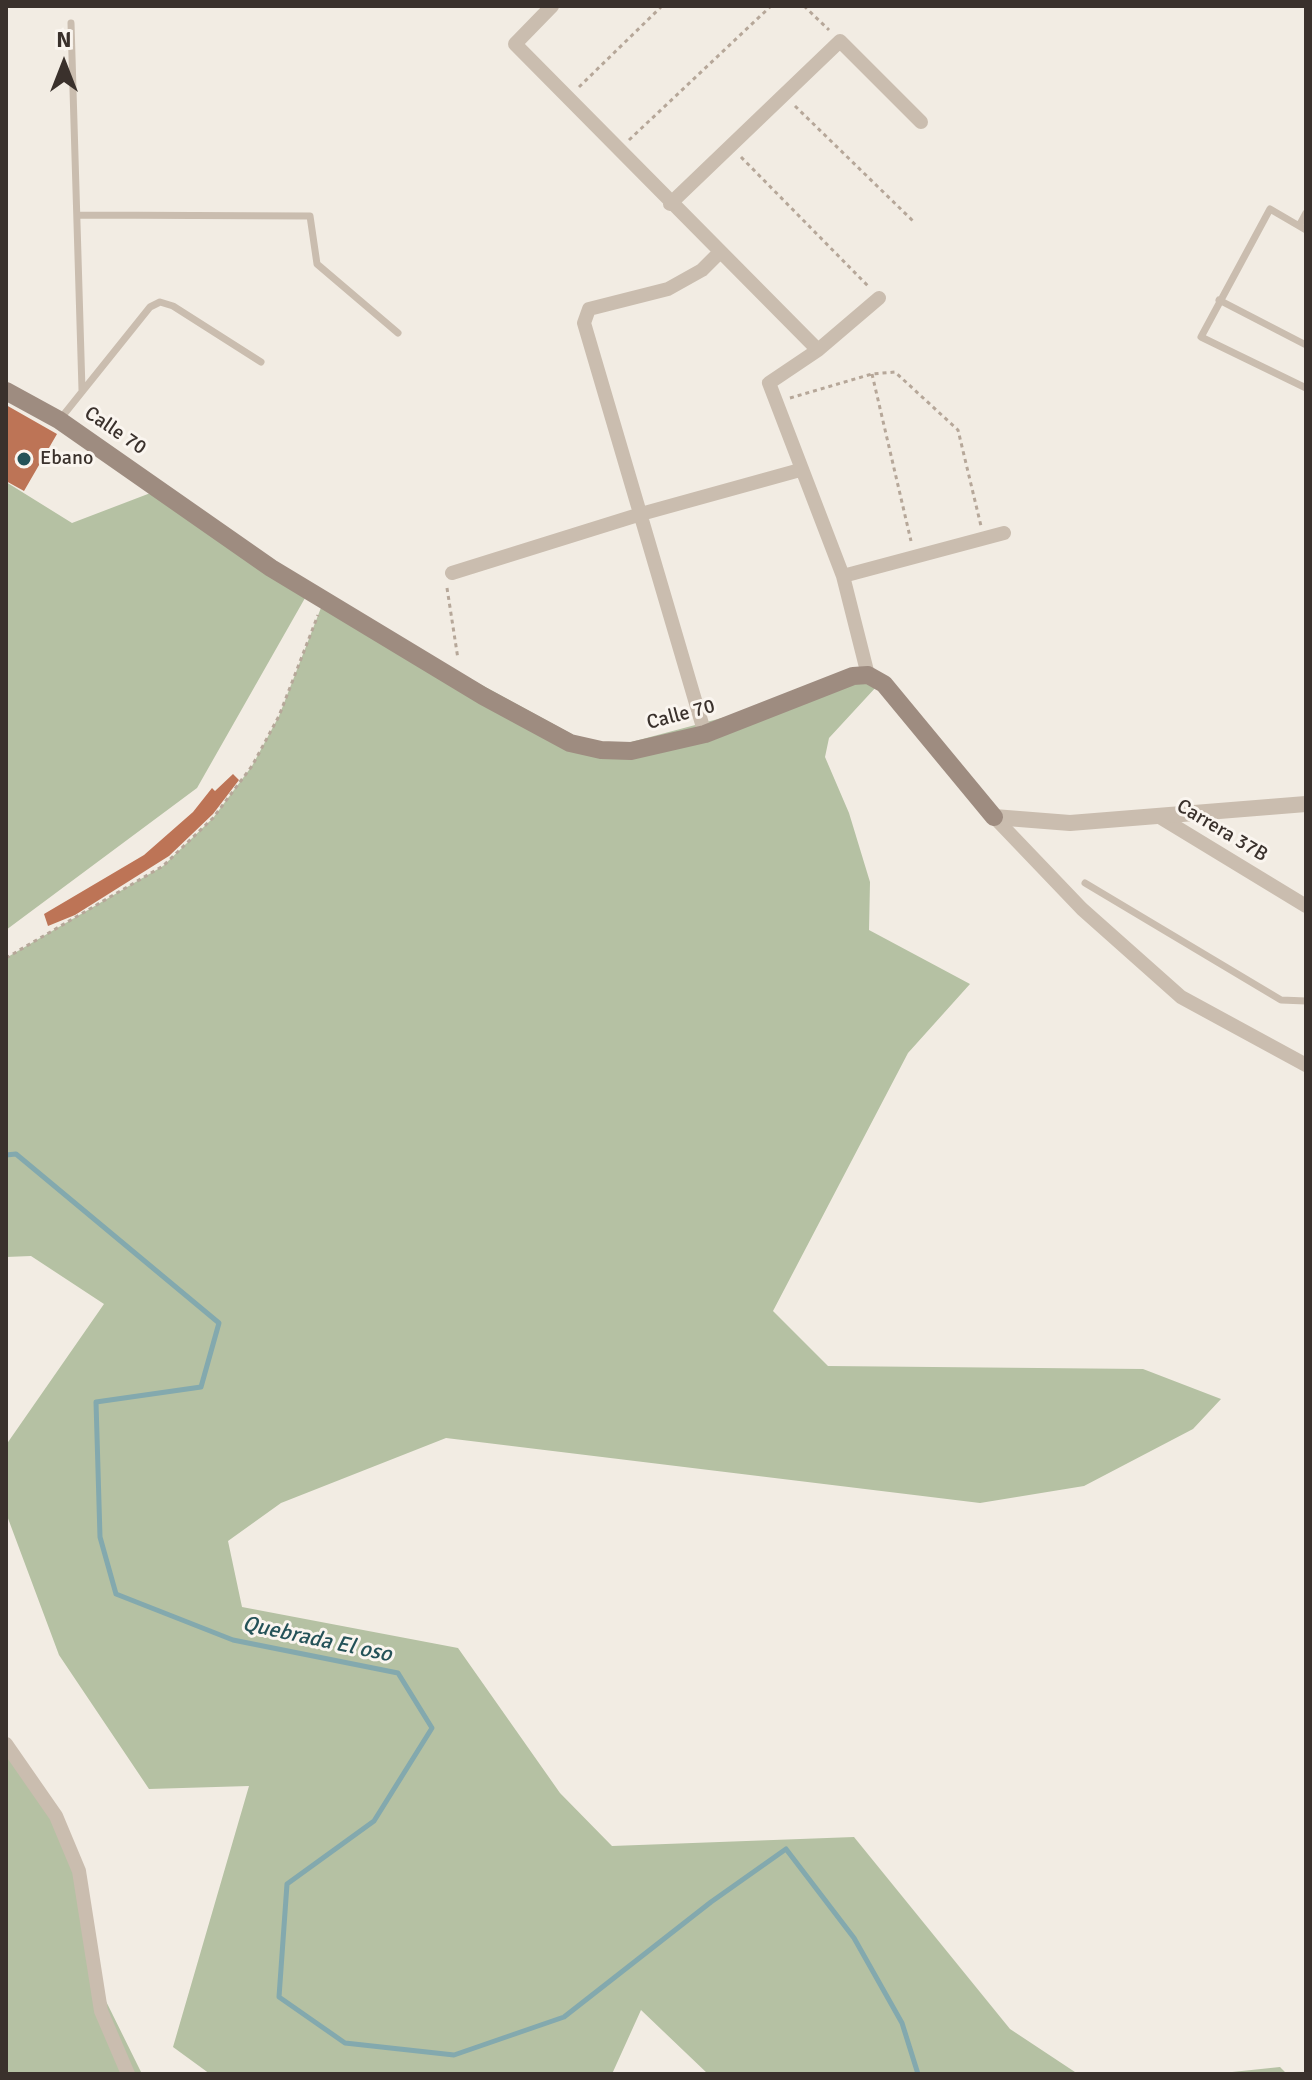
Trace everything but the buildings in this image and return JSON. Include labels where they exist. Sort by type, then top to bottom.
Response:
[{"type":"main road","name":"Calle 70","points":[[6,391],[59,420],[271,568],[538,728],[586,747],[631,751],[705,734],[853,676],[868,675]]},
{"type":"main road","points":[[868,675],[884,684],[994,817]]},
{"type":"street","points":[[552,6],[515,44],[670,204],[818,350]]},
{"type":"street","points":[[670,204],[840,41],[921,122]]},
{"type":"street","points":[[705,734],[584,315],[589,309],[668,289],[702,270],[720,252]]},
{"type":"street","points":[[868,675],[843,576],[769,383],[818,350],[879,298]]},
{"type":"street","points":[[452,573],[641,514],[800,470]]},
{"type":"street","points":[[843,576],[1004,533]]},
{"type":"street","points":[[994,817],[1070,823],[1306,804]]},
{"type":"street","name":"Carrera 37B","points":[[1158,816],[1306,906]]},
{"type":"street","points":[[994,817],[1082,909],[1181,997],[1306,1065]]},
{"type":"street","points":[[6,1744],[56,1816],[79,1871],[101,2011],[128,2074]]},
{"type":"lane","points":[[71,23],[82,390]]},
{"type":"lane","points":[[1306,213],[1302,228],[1270,209],[1201,337],[1306,388]]},
{"type":"lane","points":[[77,215],[310,216],[317,264],[398,333]]},
{"type":"lane","points":[[1219,300],[1306,345]]},
{"type":"lane","points":[[59,420],[150,307],[160,302],[173,306],[261,362]]},
{"type":"lane","points":[[1085,883],[1281,1000],[1306,1001]]},
{"type":"path","points":[[567,98],[662,6]]},
{"type":"path","points":[[618,151],[771,6]]},
{"type":"path","points":[[804,6],[840,41]]},
{"type":"path","points":[[784,95],[913,221]]},
{"type":"path","points":[[730,146],[879,298]]},
{"type":"path","points":[[775,403],[872,374],[895,372],[958,430],[985,538]]},
{"type":"path","points":[[872,374],[915,557]]},
{"type":"path","points":[[451,677],[459,664],[447,592],[447,579],[452,573]]},
{"type":"path","points":[[6,958],[163,866],[213,818],[252,766],[279,716],[313,623],[326,601]]},
{"type":"green space","points":[[6,482],[72,523],[161,489],[324,599],[601,750],[797,698],[853,676],[877,686],[829,738],[825,757],[849,813],[870,882],[869,930],[970,984],[908,1053],[773,1311],[828,1366],[1143,1369],[1221,1399],[1193,1429],[1084,1486],[980,1503],[446,1438],[281,1503],[228,1541],[242,1607],[458,1648],[560,1793],[612,1846],[854,1837],[1010,2029],[1078,2074],[708,2074],[641,2010],[612,2074],[210,2074],[173,2047],[249,1786],[149,1789],[59,1655],[6,1513],[6,1445],[104,1304],[31,1256],[6,1257],[6,958],[163,866],[213,818],[252,766],[279,716],[324,600],[309,591],[197,788],[6,930]]},
{"type":"green space","points":[[6,1744],[40,1792],[79,1871],[95,1979],[142,2074],[6,2074]]},
{"type":"green space","points":[[1280,2067],[1287,2074],[1213,2074]]},
{"type":"waterway","name":"Quebrada El oso","points":[[6,1155],[16,1154],[219,1323],[201,1387],[96,1402],[100,1537],[116,1594],[233,1640],[398,1673],[432,1728],[374,1821],[287,1884],[279,1997],[345,2043],[454,2055],[564,2017],[711,1902],[786,1849],[854,1938],[902,2023],[918,2074]]},
{"type":"place","name":"Ebano","points":[[24,459]]}]
